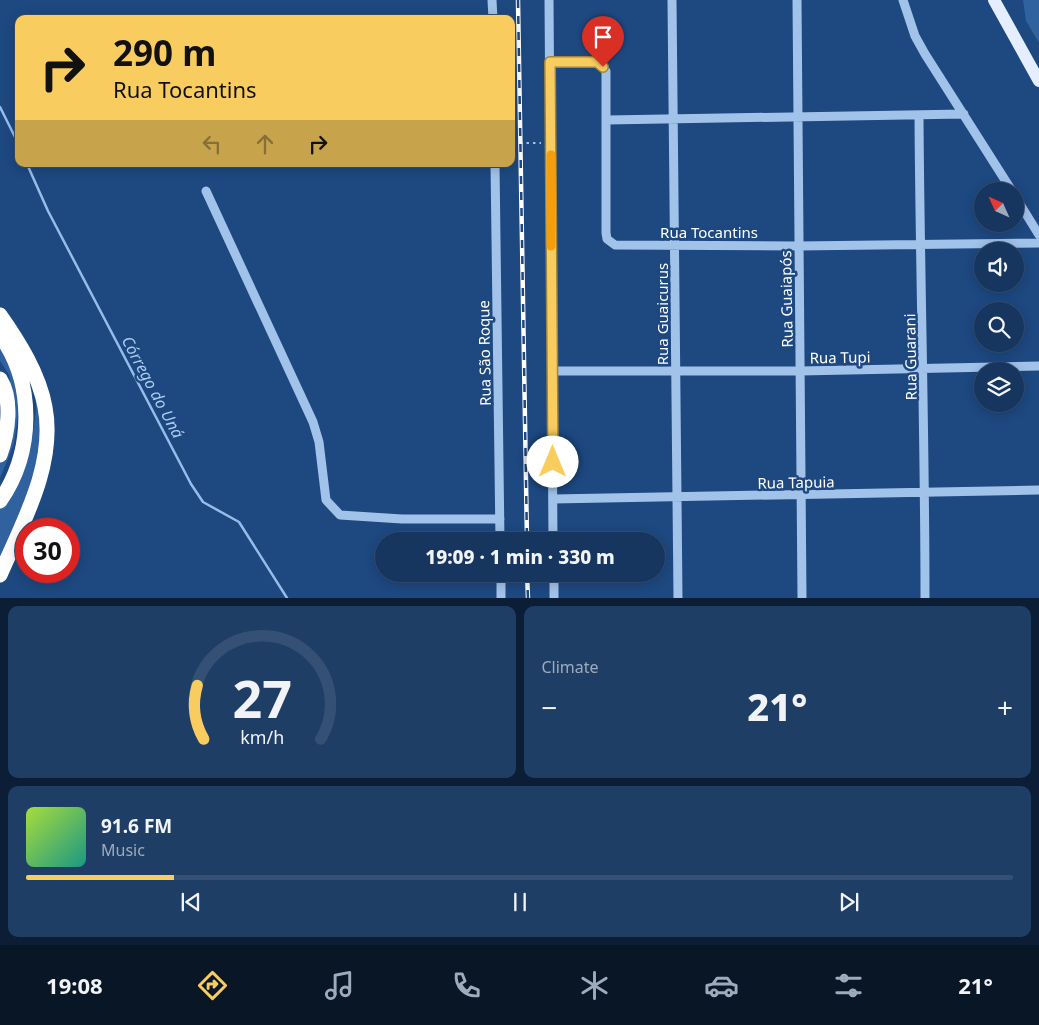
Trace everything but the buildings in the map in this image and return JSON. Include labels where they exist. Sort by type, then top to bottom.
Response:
[{"type":"highway","points":[[0,315],[31,367],[41,391],[46,425],[45,445],[37,487],[0,575]]},
{"type":"highway","points":[[0,335],[21,378],[26,397],[27,416],[18,464],[0,501]]},
{"type":"highway","points":[[0,379],[7,408],[5,435],[0,455]]},
{"type":"main road","points":[[994,0],[1039,81]]},
{"type":"street","points":[[492,0],[492,15]]},
{"type":"street","points":[[549,0],[553,532]]},
{"type":"street","name":"Rua Guaicurus","points":[[672,0],[678,598]]},
{"type":"street","name":"Rua Guaiapós","points":[[797,0],[802,598]]},
{"type":"street","points":[[903,0],[915,36],[1006,182]]},
{"type":"street","name":"Rua Tocantins","points":[[550,62],[597,62],[603,67],[607,76],[608,239],[615,245],[798,246],[1039,242]]},
{"type":"street","points":[[607,120],[964,114]]},
{"type":"street","name":"Rua Guarani","points":[[919,116],[920,245],[924,370],[925,598]]},
{"type":"street","name":"Rua São Roque","points":[[495,167],[500,532]]},
{"type":"street","points":[[206,192],[313,422],[319,442],[326,500],[332,509],[340,515],[402,519],[500,519]]},
{"type":"street","points":[[1024,210],[1039,234]]},
{"type":"street","name":"Rua Tupi","points":[[552,372],[924,370],[1039,366]]},
{"type":"street","name":"Rua Tapuia","points":[[553,499],[801,496],[1039,490]]},
{"type":"street","points":[[501,582],[501,598]]},
{"type":"street","points":[[554,582],[554,598]]},
{"type":"path","points":[[515,143],[541,143]]},
{"type":"shaded area","points":[[1023,0],[1039,0],[1039,43],[1026,21]]},
{"type":"shaded area","points":[[0,340],[4,347],[20,402],[14,444],[0,478],[0,462],[14,407],[9,375],[0,361]]},
{"type":"shaded area","points":[[36,391],[41,421],[38,466],[18,518],[15,518],[15,525],[0,564],[0,508],[22,470],[32,439],[36,410]]},
{"type":"waterway","name":"Córrego do Uná","points":[[0,107],[15,137]]},
{"type":"waterway","name":"Córrego do Uná","points":[[28,167],[48,211],[191,484],[203,502],[239,522],[287,598]]},
{"type":"railway","points":[[518,0],[527,532]]},
{"type":"railway","points":[[527,582],[528,598]]},
{"type":"slow traffic","points":[[551,155],[551,246]]},
{"type":"route","points":[[553,462],[550,62],[597,62],[603,67]]}]
